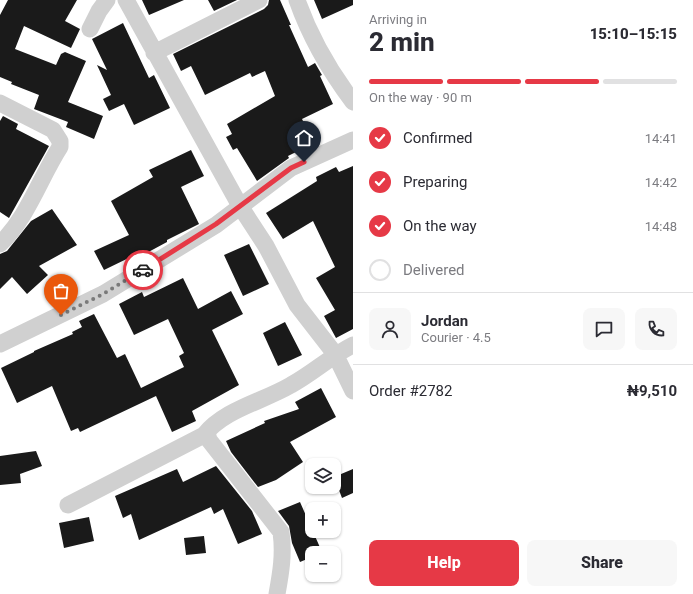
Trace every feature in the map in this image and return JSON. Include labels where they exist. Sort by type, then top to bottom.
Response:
[{"type":"street","points":[[90,29],[99,11],[107,0]]},
{"type":"street","points":[[126,0],[240,206],[266,246],[297,305],[335,354],[353,391]]},
{"type":"street","points":[[154,53],[259,0]]},
{"type":"street","points":[[297,0],[308,31],[338,82],[353,102]]},
{"type":"street","points":[[0,102],[53,130],[60,141],[60,147],[34,195],[9,235],[0,244]]},
{"type":"street","points":[[0,344],[103,294],[210,228],[291,168],[353,140]]},
{"type":"street","points":[[68,505],[204,435],[222,418],[292,385],[335,354],[353,345]]},
{"type":"street","points":[[204,435],[208,436],[209,440],[281,532],[283,566],[276,594]]},
{"type":"building","points":[[8,0],[77,0],[65,21],[80,29],[71,48],[24,26],[15,49],[56,65],[61,54],[65,52],[86,61],[68,102],[103,116],[94,139],[66,127],[68,122],[34,109],[39,95],[11,84],[12,82],[0,77],[0,15]]},
{"type":"building","points":[[142,0],[184,0],[149,15]]},
{"type":"building","points":[[208,0],[237,0],[214,11]]},
{"type":"building","points":[[269,0],[280,0],[291,25],[289,25],[308,67],[315,63],[322,75],[320,76],[333,104],[302,119],[314,143],[288,156],[289,158],[257,181],[237,148],[233,150],[226,137],[232,134],[227,124],[275,96],[265,71],[252,77],[250,73],[205,95],[191,66],[181,71],[173,54],[264,9],[268,5]]},
{"type":"building","points":[[314,0],[353,0],[353,5],[322,19]]},
{"type":"building","points":[[123,23],[149,78],[154,75],[170,108],[134,125],[124,104],[109,111],[103,99],[111,95],[97,65],[107,70],[92,39]]},
{"type":"building","points":[[3,116],[18,124],[16,129],[49,146],[9,218],[0,212],[0,121]]},
{"type":"building","points":[[191,150],[204,176],[181,187],[199,224],[167,240],[167,242],[141,256],[139,253],[104,270],[94,251],[129,235],[111,201],[153,177],[149,170]]},
{"type":"building","points":[[353,166],[353,329],[336,338],[324,316],[335,310],[316,278],[335,267],[313,221],[283,239],[266,213],[317,181],[316,177],[336,167],[339,172]]},
{"type":"building","points":[[52,209],[77,245],[39,266],[48,275],[27,294],[12,277],[0,289],[0,254],[7,251],[31,221]]},
{"type":"building","points":[[249,244],[269,284],[243,296],[224,255]]},
{"type":"building","points":[[183,278],[198,309],[231,291],[243,314],[212,330],[239,385],[192,411],[196,421],[172,432],[156,396],[80,432],[78,428],[71,431],[52,386],[17,403],[1,368],[34,351],[73,334],[72,332],[82,327],[79,321],[94,314],[117,358],[125,354],[141,388],[184,367],[179,356],[184,353],[168,319],[134,335],[119,304],[142,292],[144,297]]},
{"type":"building","points":[[285,322],[302,355],[278,366],[263,333]]},
{"type":"building","points":[[321,388],[336,417],[290,442],[303,462],[276,480],[258,487],[231,452],[226,441],[265,423],[264,421],[299,409],[295,402]]},
{"type":"building","points":[[36,451],[42,466],[20,474],[21,483],[0,485],[0,456]]},
{"type":"building","points":[[216,466],[252,511],[262,534],[238,544],[223,509],[214,514],[211,507],[139,540],[131,514],[123,518],[115,496],[177,469],[183,482]]},
{"type":"building","points":[[353,469],[353,493],[342,498],[340,494],[341,474]]},
{"type":"building","points":[[300,502],[305,513],[305,538],[316,538],[319,546],[305,546],[305,560],[300,562],[292,543],[289,526],[278,511]]},
{"type":"building","points":[[89,517],[94,541],[64,548],[59,523]]},
{"type":"building","points":[[204,536],[206,553],[186,555],[184,538]]},
{"type":"way so far","points":[[61,315],[103,294],[143,270]]},
{"type":"route","points":[[143,270],[216,224],[291,168],[304,162]]}]
